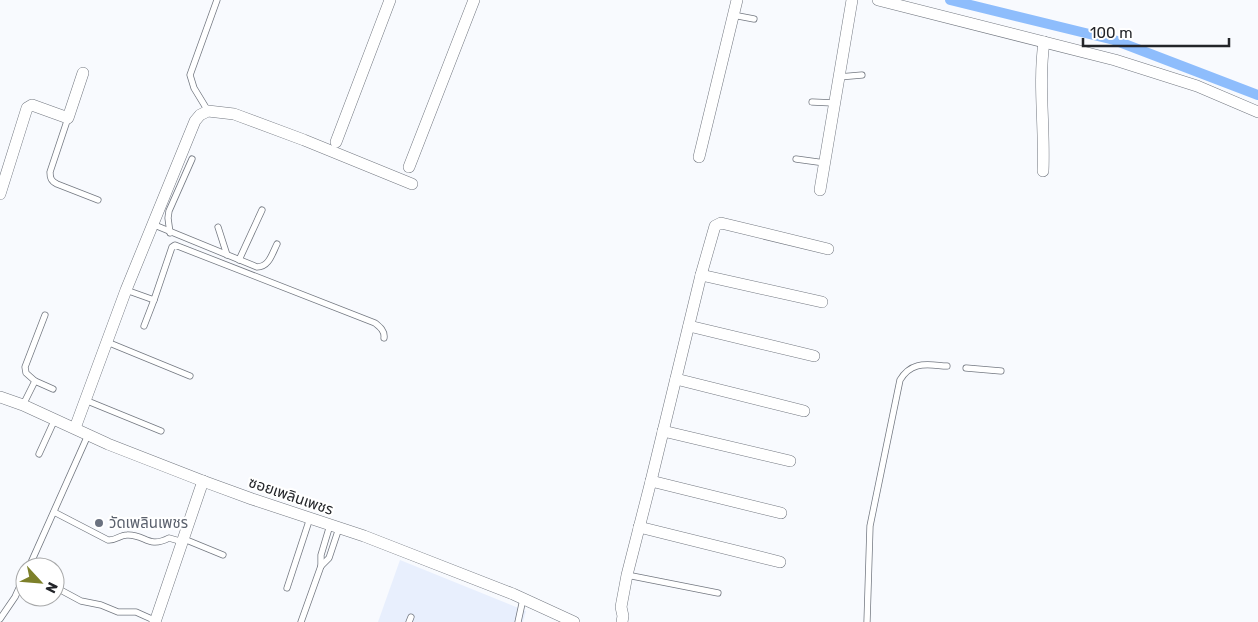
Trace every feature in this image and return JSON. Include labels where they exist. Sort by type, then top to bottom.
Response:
[{"type":"street","points":[[336,142],[390,0]]},
{"type":"street","points":[[409,167],[474,0]]},
{"type":"street","points":[[698,157],[737,0]]},
{"type":"street","points":[[820,190],[852,0]]},
{"type":"street","points":[[878,0],[1153,71],[1197,86],[1258,112]]},
{"type":"street","points":[[1043,170],[1044,142],[1041,77],[1044,42]]},
{"type":"street","points":[[0,194],[29,106],[32,105],[68,118],[83,73]]},
{"type":"street","points":[[73,428],[152,224],[195,121],[200,115],[208,111],[234,114],[412,184]]},
{"type":"street","points":[[622,622],[621,607],[626,576],[651,481],[700,275],[715,226],[718,223],[781,236],[828,249]]},
{"type":"street","points":[[700,275],[822,302]]},
{"type":"street","points":[[689,326],[814,356]]},
{"type":"street","points":[[676,379],[804,411]]},
{"type":"street","name":"ซอยเพลินเพชร","points":[[0,397],[203,481],[382,543],[523,599],[574,622]]},
{"type":"street","points":[[663,431],[790,461]]},
{"type":"street","points":[[156,622],[203,481]]},
{"type":"street","points":[[651,481],[781,513]]},
{"type":"street","points":[[639,527],[780,562]]},
{"type":"street","points":[[614,622],[616,614],[621,607]]},
{"type":"lane","points":[[208,111],[194,88],[190,76],[217,0]]},
{"type":"lane","points":[[733,15],[754,19]]},
{"type":"lane","points":[[839,77],[862,75]]},
{"type":"lane","points":[[812,102],[834,103]]},
{"type":"lane","points":[[68,118],[50,177],[57,184],[98,200]]},
{"type":"lane","points":[[796,159],[825,163]]},
{"type":"lane","points":[[170,232],[170,211],[192,160]]},
{"type":"lane","points":[[239,260],[262,210]]},
{"type":"lane","points":[[152,224],[257,267],[263,267],[267,264],[277,244]]},
{"type":"lane","points":[[218,227],[228,255]]},
{"type":"lane","points":[[144,326],[172,247],[175,244],[375,324],[382,328],[384,338]]},
{"type":"lane","points":[[126,290],[154,300]]},
{"type":"lane","points":[[44,315],[25,368],[26,373],[36,381],[53,389]]},
{"type":"lane","points":[[107,342],[190,376]]},
{"type":"lane","points":[[867,622],[870,526],[900,380],[909,368],[918,365],[948,366]]},
{"type":"lane","points":[[966,368],[1001,371]]},
{"type":"lane","points":[[23,405],[36,381]]},
{"type":"lane","points":[[85,400],[161,431]]},
{"type":"lane","points":[[39,454],[56,420]]},
{"type":"lane","points":[[34,557],[88,434]]},
{"type":"lane","points":[[54,512],[108,540],[130,535],[160,543],[170,538],[223,555]]},
{"type":"lane","points":[[287,588],[310,518]]},
{"type":"lane","points":[[301,622],[322,566],[329,558],[334,526]]},
{"type":"lane","points":[[626,576],[718,593]]},
{"type":"lane","points":[[65,592],[81,601],[101,605],[118,612],[136,612],[156,622]]},
{"type":"lane","points":[[0,619],[15,597]]},
{"type":"lane","points":[[518,622],[523,599]]},
{"type":"shaded area","points":[[400,560],[526,611],[523,622],[378,622]]},
{"type":"waterway","points":[[950,0],[1114,40],[1258,95]]},
{"type":"place","name":"วัดเพลินเพชร","points":[[99,523]]}]
